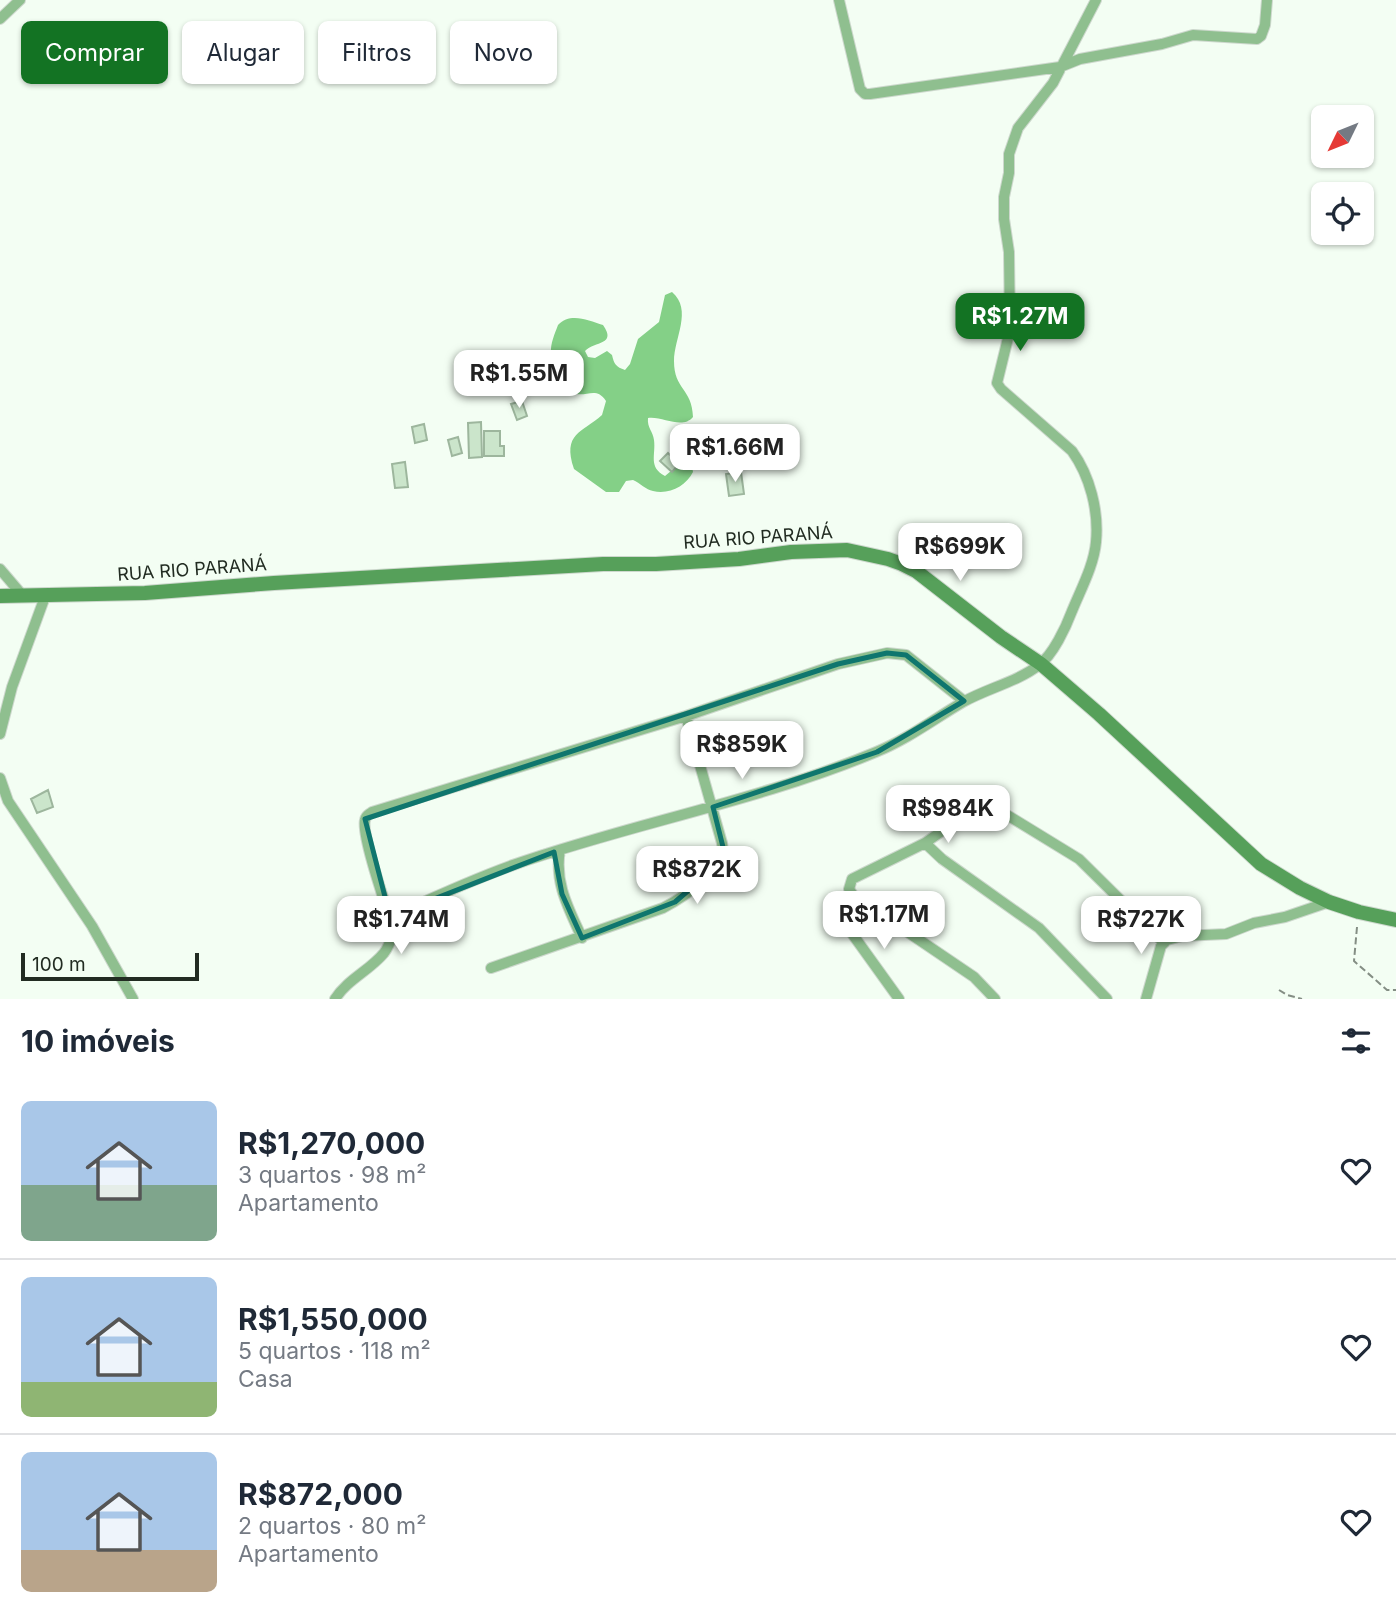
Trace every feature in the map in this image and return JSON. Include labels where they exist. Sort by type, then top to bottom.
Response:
[{"type":"street","points":[[0,19],[20,0]]},
{"type":"street","points":[[839,0],[860,89],[865,94],[1060,67],[1080,59],[1153,46],[1194,35],[1257,39],[1265,25],[1267,0]]},
{"type":"street","points":[[335,999],[342,988],[383,955],[391,940],[393,928],[406,910],[513,865],[713,807],[877,752],[914,734],[964,701],[1041,664],[1064,630],[1092,559],[1096,542],[1093,500],[1080,463],[1072,452],[1001,389],[996,380],[1010,330],[1009,252],[1004,197],[1009,173],[1009,154],[1018,128],[1040,102],[1096,0]]},
{"type":"street","name":"RUA RIO PARANÁ","points":[[0,596],[145,593],[603,564],[739,559],[791,552],[847,550],[888,558],[916,571],[1001,637],[1041,664],[1261,864],[1329,902],[1396,920]]},
{"type":"street","points":[[0,569],[23,596]]},
{"type":"street","points":[[0,734],[12,687],[46,594]]},
{"type":"street","points":[[393,928],[364,822],[369,814],[686,716],[838,664],[887,653],[906,655],[964,701]]},
{"type":"street","points":[[491,968],[583,938],[675,902],[719,864],[724,851],[686,716]]},
{"type":"street","points":[[0,778],[8,801],[92,926],[133,999]]},
{"type":"street","points":[[995,999],[974,977],[853,895],[849,889],[852,879],[925,843],[984,804],[994,807],[1079,859],[1167,940],[1226,934],[1254,923],[1285,917],[1329,902]]},
{"type":"street","points":[[925,843],[942,859],[1039,928],[1107,999]]},
{"type":"street","points":[[560,850],[557,868],[562,894],[583,938]]},
{"type":"street","points":[[843,921],[899,999]]},
{"type":"street","points":[[1146,999],[1167,940]]},
{"type":"path","points":[[1359,912],[1354,961],[1387,990],[1396,990]]},
{"type":"path","points":[[1279,990],[1302,999]]},
{"type":"highlighted area","points":[[887,653],[906,655],[964,701],[877,752],[713,807],[724,851],[719,864],[675,902],[582,938],[562,894],[554,852],[406,910],[393,928],[365,819],[838,664]]},
{"type":"green space","points":[[672,292],[678,299],[682,316],[675,352],[675,371],[690,400],[693,417],[683,422],[654,418],[648,418],[648,421],[654,440],[656,469],[665,476],[671,471],[670,450],[676,446],[688,456],[693,472],[686,481],[671,490],[650,490],[633,480],[626,481],[619,492],[606,492],[574,469],[570,448],[576,435],[602,415],[606,401],[596,393],[576,394],[566,388],[553,364],[553,339],[558,325],[568,319],[579,318],[603,325],[607,331],[606,339],[585,351],[588,357],[595,358],[607,351],[616,365],[625,370],[630,364],[638,339],[659,322],[665,295]]},
{"type":"building","points":[[522,401],[527,416],[517,420],[511,404]]},
{"type":"building","points":[[481,422],[482,457],[469,458],[468,423]]},
{"type":"building","points":[[424,424],[427,440],[415,443],[412,427]]},
{"type":"building","points":[[484,431],[500,431],[500,446],[504,446],[504,456],[484,456]]},
{"type":"building","points":[[458,437],[462,453],[452,456],[448,440]]},
{"type":"building","points":[[668,453],[679,464],[672,472],[660,461]]},
{"type":"building","points":[[405,462],[408,487],[395,488],[392,464]]},
{"type":"building","points":[[741,472],[744,494],[729,496],[726,474]]},
{"type":"building","points":[[48,790],[53,807],[37,813],[31,799]]}]
